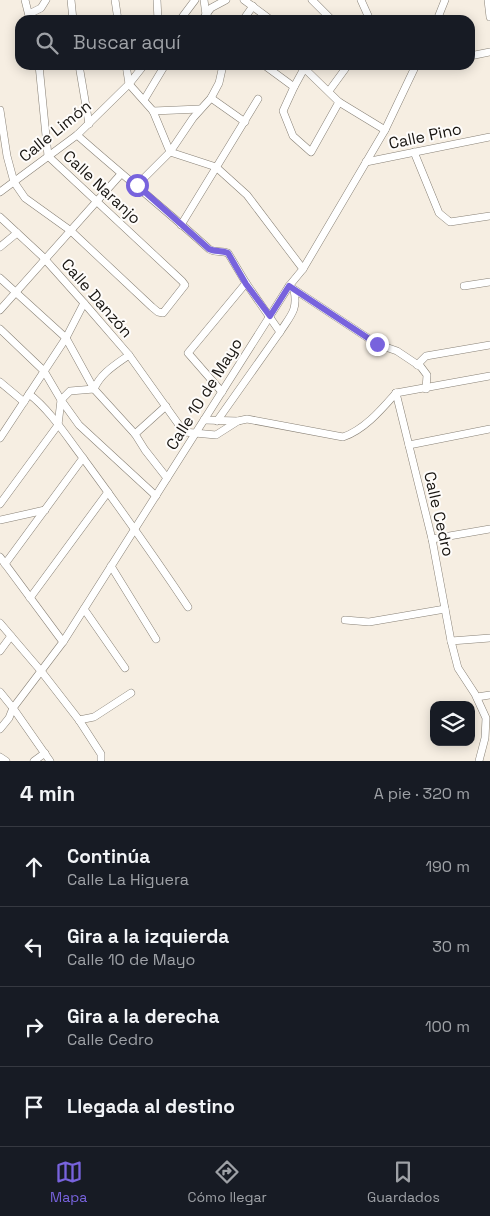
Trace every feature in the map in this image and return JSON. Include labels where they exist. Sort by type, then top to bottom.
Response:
[{"type":"street","points":[[25,0],[29,15]]},
{"type":"street","points":[[32,15],[41,8],[46,0]]},
{"type":"street","points":[[71,0],[72,15]]},
{"type":"street","points":[[114,0],[117,15]]},
{"type":"street","points":[[157,0],[158,15]]},
{"type":"street","points":[[184,15],[195,0]]},
{"type":"street","points":[[204,0],[206,15]]},
{"type":"street","points":[[208,15],[211,8],[226,0]]},
{"type":"street","points":[[244,0],[265,15]]},
{"type":"street","points":[[312,0],[327,15]]},
{"type":"street","points":[[361,0],[368,15]]},
{"type":"street","points":[[439,15],[445,0]]},
{"type":"street","points":[[488,0],[490,17]]},
{"type":"street","points":[[247,15],[253,6]]},
{"type":"street","points":[[475,55],[490,52]]},
{"type":"street","name":"Calle Naranjo","points":[[39,70],[48,156],[185,285],[163,313],[158,312],[72,231]]},
{"type":"street","points":[[80,70],[90,124]]},
{"type":"street","points":[[127,70],[129,84],[153,111],[170,152],[216,167],[247,195],[303,269]]},
{"type":"street","name":"Calle Limón","points":[[0,192],[90,124],[140,70]]},
{"type":"street","points":[[144,100],[162,70]]},
{"type":"street","points":[[137,185],[170,152],[200,109],[211,98],[219,83],[222,70]]},
{"type":"street","points":[[271,70],[294,87]]},
{"type":"street","points":[[303,70],[283,111],[293,136],[311,152],[339,102]]},
{"type":"street","points":[[309,70],[339,102],[385,130]]},
{"type":"street","points":[[329,92],[344,70]]},
{"type":"street","name":"Calle 10 de Mayo","points":[[0,729],[9,718],[13,708],[63,642],[270,316],[292,288],[385,130],[414,70]]},
{"type":"street","points":[[211,98],[245,122]]},
{"type":"street","points":[[181,225],[258,98]]},
{"type":"street","points":[[153,111],[200,109]]},
{"type":"street","points":[[0,110],[7,156],[14,182],[26,198],[72,231]]},
{"type":"street","points":[[77,135],[209,249],[214,252],[223,251],[228,253],[246,284],[280,332]]},
{"type":"street","name":"Calle Pino","points":[[366,162],[490,136]]},
{"type":"street","points":[[414,152],[439,214],[450,222],[490,216]]},
{"type":"street","points":[[0,310],[121,174]]},
{"type":"street","name":"Calle Danzón","points":[[0,217],[45,260],[129,355],[184,432],[195,434]]},
{"type":"street","points":[[0,247],[16,233]]},
{"type":"street","points":[[0,278],[66,338],[94,389],[135,434],[167,478]]},
{"type":"street","points":[[464,286],[490,282]]},
{"type":"street","points":[[222,392],[188,353],[246,284]]},
{"type":"street","points":[[218,420],[293,312],[296,302],[292,288]]},
{"type":"street","points":[[292,288],[377,344],[397,351],[417,365],[427,375],[426,389]]},
{"type":"street","points":[[1,434],[30,394],[66,338],[84,303]]},
{"type":"street","points":[[0,329],[44,371],[61,400],[79,425],[156,496]]},
{"type":"street","points":[[417,365],[426,356],[490,345]]},
{"type":"street","points":[[94,389],[97,381],[107,370],[129,355]]},
{"type":"street","points":[[204,420],[247,420],[343,437],[354,434],[396,394],[490,376]]},
{"type":"street","points":[[231,377],[248,377]]},
{"type":"street","points":[[0,382],[24,402]]},
{"type":"street","points":[[0,504],[58,425],[61,400],[70,391],[94,389]]},
{"type":"street","points":[[30,394],[38,400],[58,425],[135,528],[188,607]]},
{"type":"street","name":"Calle Cedro","points":[[396,394],[432,539],[451,641],[458,668],[477,697],[486,718],[485,738],[479,761]]},
{"type":"street","points":[[135,434],[166,406]]},
{"type":"street","points":[[195,434],[216,435],[238,421]]},
{"type":"street","points":[[409,445],[490,429]]},
{"type":"street","points":[[6,564],[82,458]]},
{"type":"street","points":[[30,598],[108,492]]},
{"type":"street","points":[[0,520],[44,510]]},
{"type":"street","points":[[432,539],[490,529]]},
{"type":"street","points":[[0,557],[63,642]]},
{"type":"street","points":[[111,566],[156,639]]},
{"type":"street","points":[[84,609],[125,668]]},
{"type":"street","points":[[345,620],[369,622],[445,609]]},
{"type":"street","points":[[0,623],[79,720],[101,754],[101,761]]},
{"type":"street","points":[[0,651],[11,636]]},
{"type":"street","points":[[451,641],[490,638]]},
{"type":"street","points":[[477,697],[488,695],[490,689]]},
{"type":"street","points":[[0,692],[50,761]]},
{"type":"street","points":[[79,720],[94,717],[131,693]]},
{"type":"street","points":[[34,761],[45,753]]},
{"type":"street","points":[[0,757],[6,761]]},
{"type":"route","points":[[137,185],[209,249],[214,252],[223,251],[228,253],[246,284],[270,316],[289,286],[377,344]]}]
